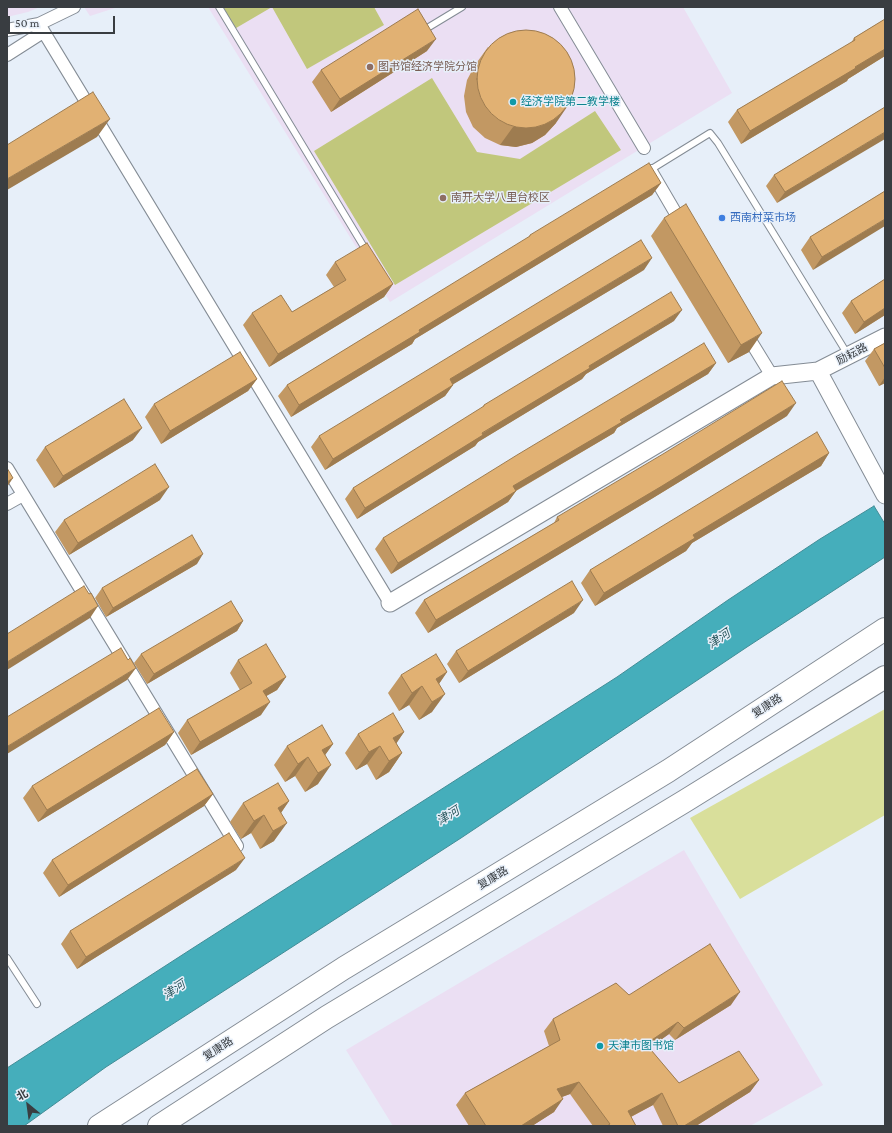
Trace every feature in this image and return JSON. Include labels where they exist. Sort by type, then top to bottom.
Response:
[{"type":"highway","name":"复康路","points":[[99,1126],[344,968],[668,771],[885,629]]},
{"type":"highway","points":[[159,1126],[327,1017],[685,801],[885,677]]},
{"type":"street","points":[[7,55],[41,28],[74,7]]},
{"type":"street","points":[[560,7],[644,148]]},
{"type":"street","points":[[7,30],[41,28]]},
{"type":"street","points":[[41,28],[390,603],[772,376],[818,371],[883,491]]},
{"type":"street","points":[[650,170],[687,232]]},
{"type":"street","points":[[739,321],[772,376]]},
{"type":"street","name":"励耘路","points":[[818,371],[885,337]]},
{"type":"street","points":[[7,468],[239,850]]},
{"type":"street","points":[[7,504],[23,495]]},
{"type":"lane","points":[[219,7],[368,253]]},
{"type":"lane","points":[[422,31],[462,7]]},
{"type":"lane","points":[[650,170],[710,133],[718,143],[848,356]]},
{"type":"lane","points":[[7,959],[37,1004]]},
{"type":"shaded area","points":[[7,7],[40,7],[28,12],[7,17]]},
{"type":"shaded area","points":[[84,7],[118,7],[90,16]]},
{"type":"shaded area","name":"南开大学八里台校区","points":[[208,7],[683,7],[732,93],[390,302]]},
{"type":"shaded area","points":[[684,850],[823,1085],[750,1126],[393,1126],[346,1050]]},
{"type":"green space","points":[[218,7],[272,7],[231,31]]},
{"type":"green space","points":[[272,7],[374,7],[384,25],[307,69]]},
{"type":"green space","points":[[432,78],[477,152],[520,159],[595,111],[621,150],[395,285],[314,151]]},
{"type":"green space","points":[[885,709],[885,815],[740,899],[690,818]]},
{"type":"water","name":"津河","points":[[874,506],[885,524],[885,557],[747,647],[461,838],[106,1067],[24,1126],[7,1126],[7,1068],[617,677],[728,600],[820,539]]},
{"type":"building","name":"图书馆经济学院分馆","points":[[418,9],[436,39],[340,99],[321,70]]},
{"type":"building","points":[[885,19],[885,49],[750,131],[737,110],[855,40],[854,38]]},
{"type":"building","name":"经济学院第二教学楼","points":[[526,30],[545,34],[561,44],[571,60],[575,79],[571,98],[561,114],[545,124],[526,128],[507,124],[491,114],[481,98],[477,79],[481,60],[491,44],[507,34]]},
{"type":"building","points":[[93,92],[110,119],[7,179],[7,145]]},
{"type":"building","points":[[885,107],[885,132],[785,192],[774,175]]},
{"type":"building","points":[[649,163],[661,183],[419,330],[420,332],[299,405],[287,385]]},
{"type":"building","points":[[885,191],[885,219],[822,257],[810,237]]},
{"type":"building","points":[[686,204],[762,333],[741,345],[664,218]]},
{"type":"building","points":[[641,240],[652,258],[450,379],[453,385],[333,459],[319,436]]},
{"type":"building","points":[[367,243],[393,284],[278,354],[252,313],[281,295],[292,312],[346,280],[335,262]]},
{"type":"building","points":[[885,279],[885,308],[864,322],[851,301]]},
{"type":"building","points":[[671,292],[682,310],[589,366],[590,368],[482,433],[483,435],[365,508],[353,488],[484,405]]},
{"type":"building","points":[[704,343],[716,363],[620,420],[622,422],[513,486],[516,491],[398,563],[383,538],[517,455]]},
{"type":"building","points":[[885,343],[885,368],[874,349]]},
{"type":"building","points":[[240,352],[257,379],[170,431],[154,404]]},
{"type":"building","points":[[782,381],[796,403],[662,486],[436,620],[424,600],[559,520],[557,517]]},
{"type":"building","points":[[124,399],[142,428],[63,476],[45,447]]},
{"type":"building","points":[[817,432],[829,453],[693,535],[695,538],[604,593],[590,570]]},
{"type":"building","points":[[155,464],[169,487],[78,543],[64,520]]},
{"type":"building","points":[[7,468],[13,478],[7,482]]},
{"type":"building","points":[[192,535],[203,554],[113,608],[102,588]]},
{"type":"building","points":[[572,581],[583,600],[468,671],[456,651]]},
{"type":"building","points":[[84,586],[89,594],[91,593],[98,606],[7,662],[7,634]]},
{"type":"building","points":[[231,601],[243,621],[154,674],[141,654]]},
{"type":"building","points":[[266,644],[286,677],[263,691],[270,702],[200,742],[187,720],[252,683],[238,660]]},
{"type":"building","points":[[121,648],[128,660],[130,658],[136,668],[8,746],[7,717]]},
{"type":"building","points":[[436,654],[447,672],[436,679],[445,694],[432,702],[422,686],[412,693],[401,675]]},
{"type":"building","points":[[159,708],[174,732],[47,810],[32,786]]},
{"type":"building","points":[[393,713],[404,732],[393,738],[402,753],[389,761],[380,746],[369,752],[358,734]]},
{"type":"building","points":[[322,725],[333,744],[322,750],[331,765],[318,773],[308,757],[298,764],[287,746]]},
{"type":"building","points":[[197,769],[213,794],[68,885],[52,860]]},
{"type":"building","points":[[278,783],[289,801],[278,808],[287,823],[273,831],[264,815],[254,821],[243,803]]},
{"type":"building","points":[[229,833],[245,858],[86,957],[70,931]]},
{"type":"building","name":"天津市图书馆","points":[[710,944],[740,992],[684,1028],[678,1022],[646,1044],[679,1083],[739,1051],[759,1080],[684,1126],[678,1126],[662,1093],[628,1111],[636,1126],[607,1126],[610,1124],[579,1082],[557,1089],[563,1099],[521,1126],[486,1126],[465,1093],[560,1040],[553,1019],[616,983],[629,995]]},
{"type":"place","name":"图书馆经济学院分馆","points":[[370,67]]},
{"type":"place","name":"经济学院第二教学楼","points":[[513,102]]},
{"type":"place","name":"南开大学八里台校区","points":[[443,198]]},
{"type":"place","name":"西南村菜市场","points":[[722,218]]},
{"type":"place","name":"天津市图书馆","points":[[600,1046]]}]
